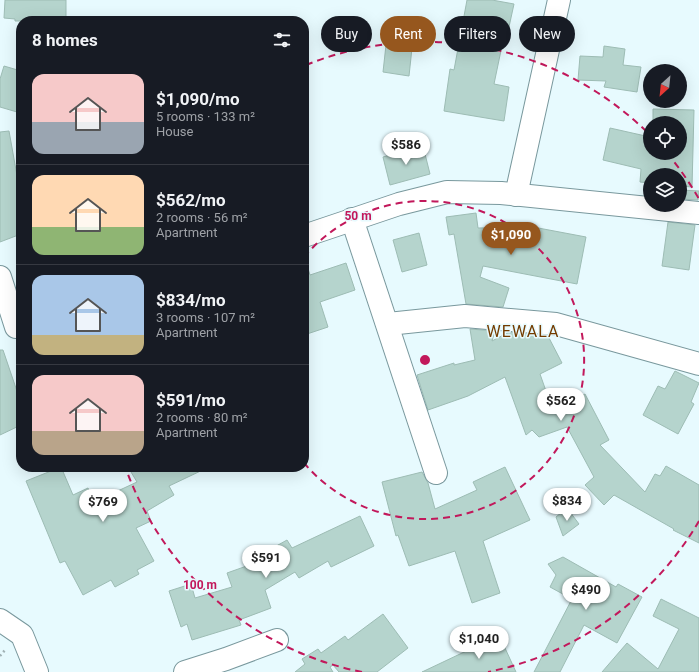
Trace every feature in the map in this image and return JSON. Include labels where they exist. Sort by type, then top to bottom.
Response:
[{"type":"street","points":[[516,194],[559,0]]},
{"type":"street","points":[[309,234],[399,204],[447,192],[516,194],[699,213]]},
{"type":"street","points":[[352,219],[388,324],[436,473]]},
{"type":"street","points":[[0,277],[12,328]]},
{"type":"street","points":[[388,324],[465,316],[556,324],[699,364]]},
{"type":"street","points":[[0,620],[22,635],[37,672]]},
{"type":"street","points":[[185,672],[226,660],[277,640]]},
{"type":"building","points":[[5,0],[66,0],[66,16],[16,16],[16,21],[15,19],[4,18]]},
{"type":"building","points":[[467,0],[492,0],[514,4],[511,18],[511,16],[464,16]]},
{"type":"building","points":[[604,46],[625,49],[623,65],[641,67],[637,92],[604,87],[606,81],[578,80],[580,56],[603,57]]},
{"type":"building","points":[[385,52],[412,52],[409,76],[383,72]]},
{"type":"building","points":[[457,52],[501,52],[494,84],[509,87],[504,121],[444,111],[450,69],[454,70]]},
{"type":"building","points":[[4,66],[16,70],[16,112],[0,107],[0,79]]},
{"type":"building","points":[[653,109],[694,110],[692,187],[687,187],[687,168],[643,168],[643,182],[640,182],[641,169],[603,160],[610,128],[643,135],[643,160],[687,160],[687,116],[653,116]]},
{"type":"building","points":[[9,131],[16,170],[16,236],[0,242],[0,132]]},
{"type":"building","points":[[423,146],[430,174],[390,185],[383,157]]},
{"type":"building","points":[[687,190],[699,191],[698,200],[687,199]]},
{"type":"building","points":[[476,213],[478,228],[533,227],[586,237],[577,284],[483,266],[480,277],[509,288],[503,307],[466,304],[454,234],[449,235],[446,217]]},
{"type":"building","points":[[668,222],[695,225],[689,270],[662,266]]},
{"type":"building","points":[[419,233],[427,265],[402,272],[393,240]]},
{"type":"building","points":[[346,263],[355,290],[320,302],[328,327],[309,333],[309,272],[310,275]]},
{"type":"building","points":[[470,329],[495,331],[492,341],[509,332],[548,336],[562,363],[540,374],[553,411],[585,394],[609,440],[600,445],[645,492],[655,474],[660,476],[666,466],[699,485],[699,543],[673,530],[674,529],[614,495],[604,505],[585,485],[594,477],[567,427],[539,437],[532,430],[526,435],[505,377],[468,396],[428,410],[417,375],[454,363],[454,365],[475,360]]},
{"type":"building","points":[[0,350],[3,350],[16,388],[16,427],[0,435]]},
{"type":"building","points":[[675,371],[699,383],[691,402],[694,404],[678,434],[643,415],[658,386],[665,389]]},
{"type":"building","points":[[505,467],[530,520],[483,541],[500,593],[472,603],[455,551],[409,566],[398,535],[396,536],[382,482],[422,472],[428,483],[435,509],[477,490],[473,482]]},
{"type":"building","points":[[48,472],[63,472],[73,495],[88,488],[94,502],[137,482],[131,472],[198,472],[169,486],[174,495],[147,511],[151,521],[136,528],[154,561],[137,570],[139,574],[115,587],[111,580],[83,595],[65,561],[60,563],[26,481]]},
{"type":"building","points":[[567,508],[579,524],[563,536],[556,517]]},
{"type":"building","points":[[360,516],[374,546],[331,567],[328,561],[299,578],[295,572],[265,590],[271,608],[239,620],[241,625],[192,640],[187,624],[181,627],[169,591],[191,584],[195,598],[232,587],[227,573],[258,562],[255,558],[287,540],[292,548]]},
{"type":"building","points":[[563,557],[616,587],[618,584],[642,597],[617,643],[584,625],[560,672],[534,672],[572,599],[550,587],[556,575],[548,564]]},
{"type":"building","points":[[661,599],[699,618],[699,672],[602,672],[627,643],[658,669],[679,629],[653,616]]},
{"type":"building","points":[[383,614],[408,648],[377,672],[339,672],[333,665],[330,667],[333,672],[295,672],[305,664],[302,659],[318,649],[321,653],[345,636],[348,640]]},
{"type":"building","points":[[499,635],[516,672],[422,672],[479,645],[478,644]]},
{"type":"district","name":"WEWALA","points":[[523,331]]}]
